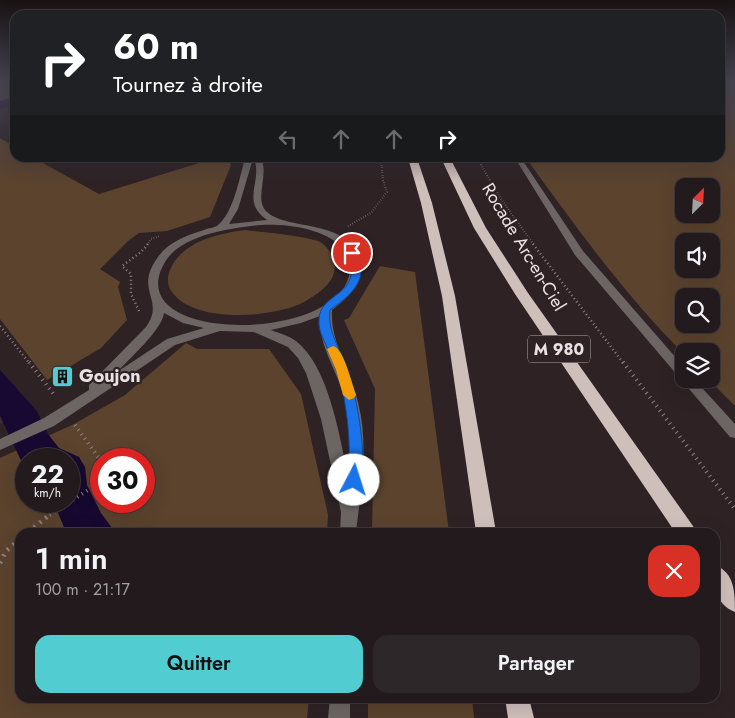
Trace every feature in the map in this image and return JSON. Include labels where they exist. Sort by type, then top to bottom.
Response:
[{"type":"highway","points":[[413,162],[430,213],[444,269],[485,528]]},
{"type":"highway","name":"Rocade Arc-en-Ciel","points":[[447,162],[480,228],[516,285],[683,528]]},
{"type":"highway","points":[[720,581],[735,602]]},
{"type":"highway","points":[[518,703],[521,718]]},
{"type":"street","points":[[221,228],[234,209],[248,162]]},
{"type":"street","points":[[259,162],[263,172],[257,198],[259,208],[276,222]]},
{"type":"street","points":[[521,162],[579,253],[675,365]]},
{"type":"street","points":[[276,222],[302,225],[325,232],[341,241],[352,253],[357,266],[355,280],[344,295],[326,309],[305,318],[280,325],[254,328],[220,328],[195,323],[160,304],[153,291],[152,278],[157,265],[167,253],[182,243],[221,228],[248,223],[276,222]]},
{"type":"street","points":[[80,402],[150,329],[158,318],[160,304]]},
{"type":"street","points":[[326,309],[325,329],[342,370],[352,403],[356,462],[348,525]]},
{"type":"street","points":[[3,443],[49,422],[171,342],[220,328]]},
{"type":"street","points":[[254,328],[278,336],[293,345],[303,355],[320,394],[328,420],[348,525]]},
{"type":"street","points":[[695,388],[735,433]]},
{"type":"street","points":[[339,718],[340,703]]},
{"type":"path","points":[[325,232],[357,223],[379,207],[388,192],[383,180],[381,162]]},
{"type":"path","points":[[479,162],[501,200],[557,277],[735,509]]},
{"type":"path","points":[[139,319],[139,311],[130,294],[131,274],[122,266],[141,252],[151,239],[166,236]]},
{"type":"path","points":[[0,326],[58,400],[62,414],[74,424],[92,448]]},
{"type":"path","points":[[33,528],[48,515],[90,489]]},
{"type":"path","points":[[0,563],[6,550],[15,543]]},
{"type":"shaded area","points":[[725,116],[735,116],[735,406],[717,388],[720,388],[720,343],[675,343],[675,345],[641,308],[601,259],[529,162],[725,162]]},
{"type":"shaded area","points":[[0,138],[10,144],[10,162],[41,162],[99,194],[202,162],[229,162],[231,165],[210,217],[167,231],[139,233],[128,241],[100,269],[120,282],[118,287],[127,320],[101,348],[47,380],[0,319]]},
{"type":"shaded area","points":[[246,230],[320,242],[329,250],[333,257],[335,265],[332,278],[323,289],[304,302],[274,312],[255,314],[235,315],[198,309],[183,302],[170,290],[168,284],[169,273],[175,260],[183,252],[213,237]]},
{"type":"shaded area","points":[[380,266],[415,272],[448,528],[372,528],[375,389],[344,320],[349,318]]},
{"type":"shaded area","points":[[186,343],[197,349],[269,349],[301,394],[328,515],[327,528],[15,528],[15,703],[308,703],[307,718],[0,718],[0,458],[15,451],[15,513],[80,513],[80,448],[22,448],[74,424],[125,395]]},
{"type":"shaded area","points":[[0,370],[37,411],[48,434],[59,448],[15,448],[0,416]]},
{"type":"shaded area","points":[[80,459],[85,467],[87,485],[90,491],[90,513],[101,513],[112,528],[64,528],[58,513],[80,513]]},
{"type":"shaded area","points":[[368,703],[472,703],[474,718],[368,718]]},
{"type":"slow traffic","points":[[333,349],[342,370],[349,395]]},
{"type":"place","name":"Goujon","points":[[63,376]]},
{"type":"route","points":[[352,253],[357,266],[355,280],[344,295],[326,309],[324,320],[325,329],[342,370],[352,403],[356,462],[354,480]]}]
